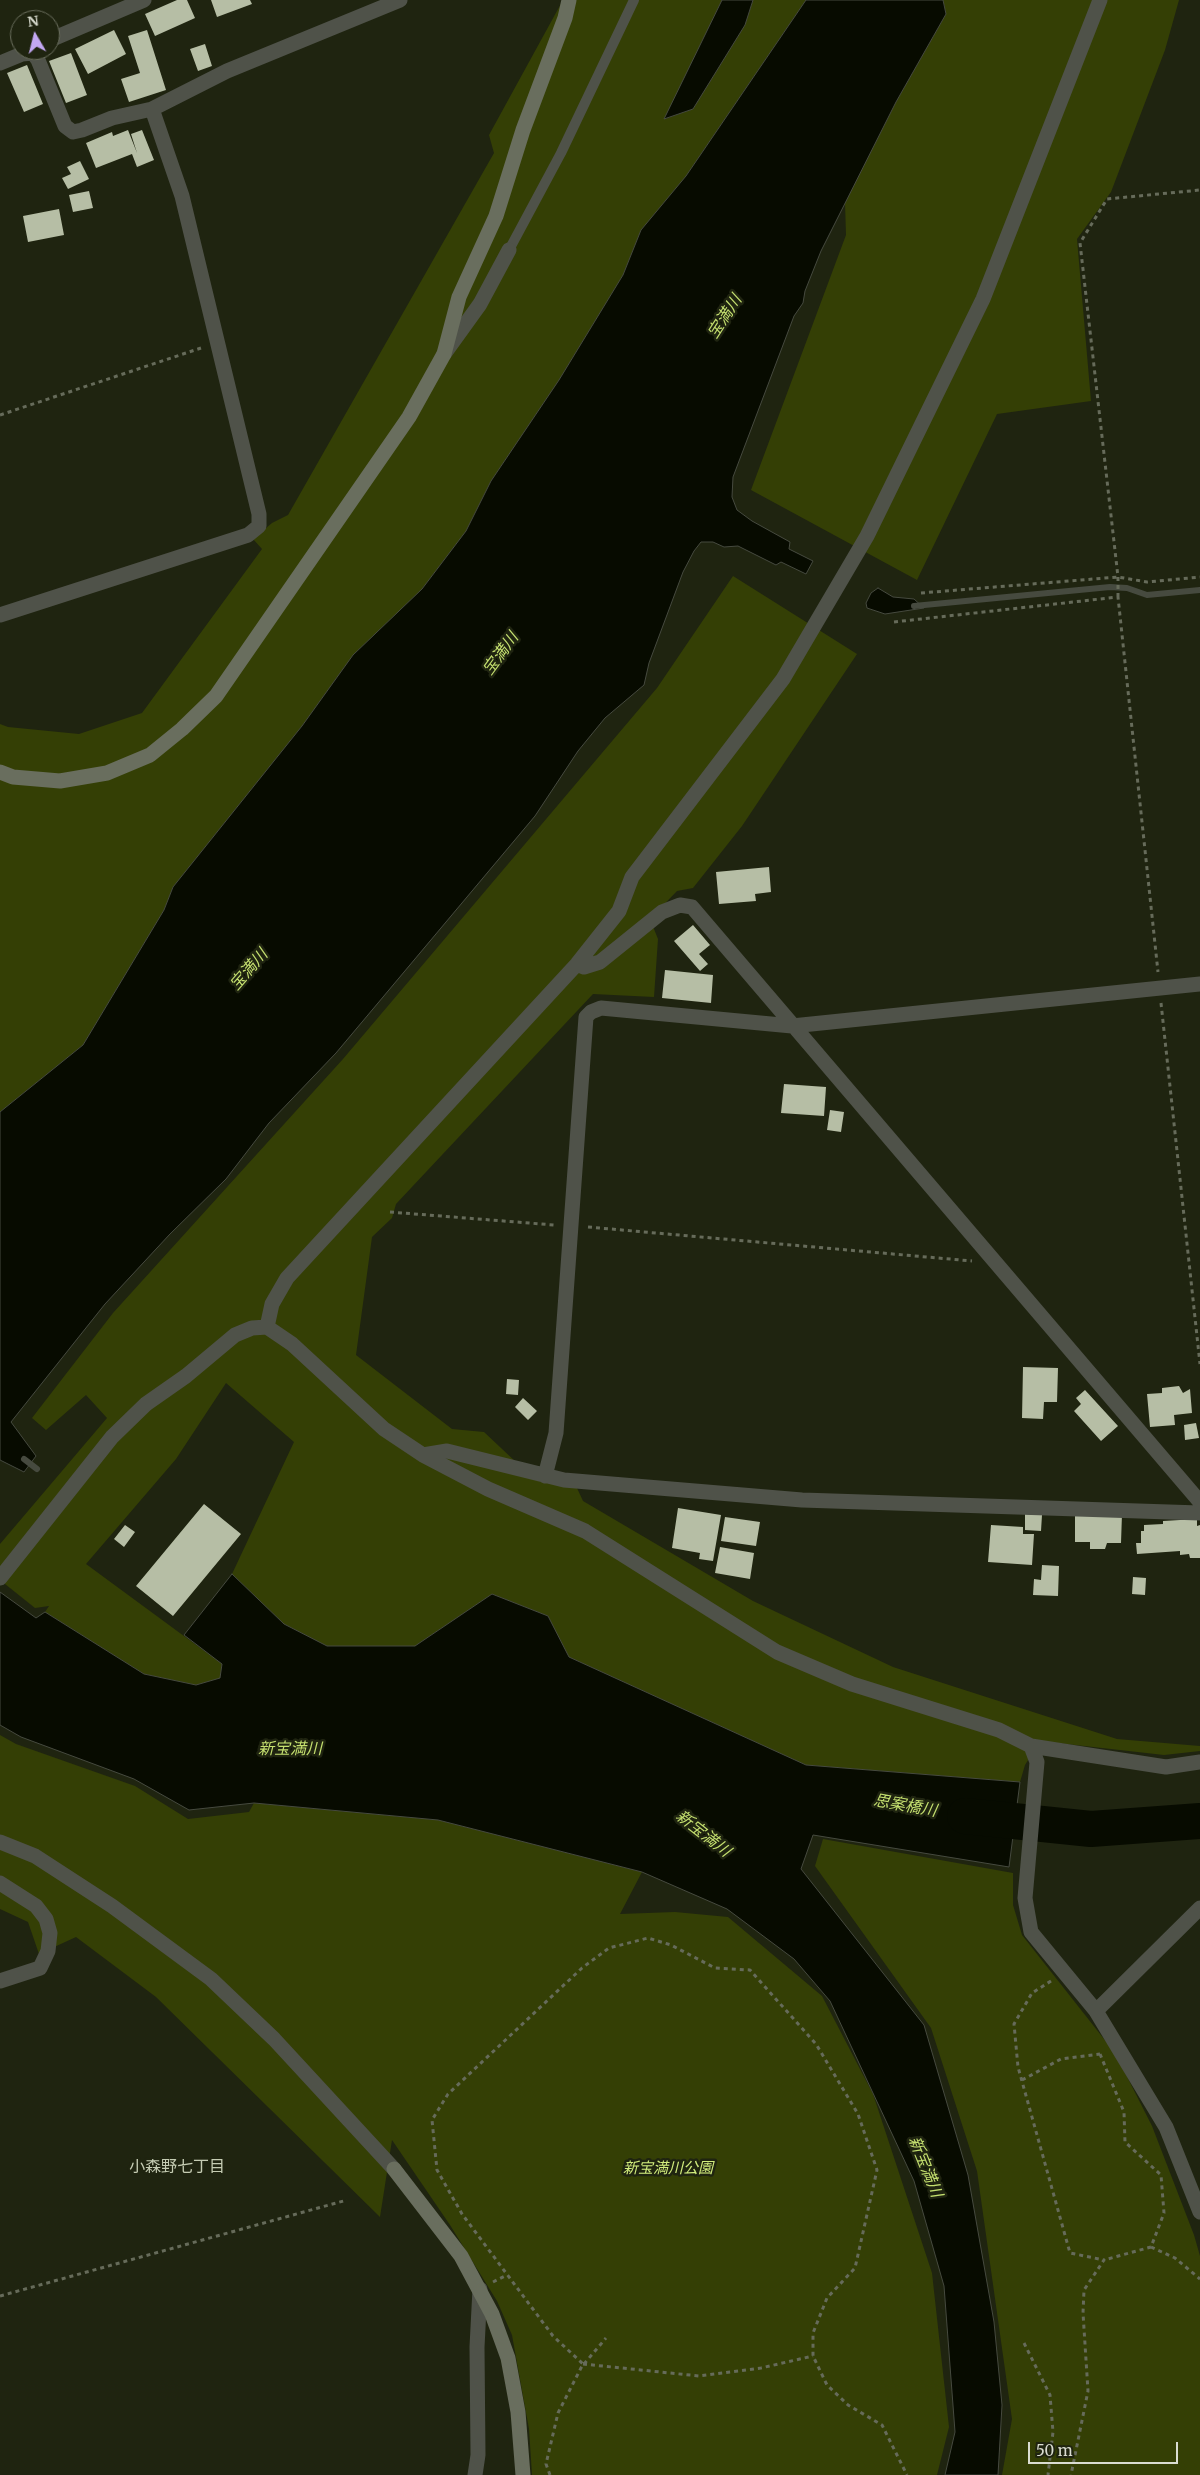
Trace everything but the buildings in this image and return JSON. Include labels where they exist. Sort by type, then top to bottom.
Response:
[{"type":"street","points":[[60,36],[144,0]]},
{"type":"street","points":[[38,60],[65,126],[73,132],[112,118],[152,109],[227,71],[400,0]]},
{"type":"street","points":[[444,354],[459,297],[496,216],[523,130],[565,18],[569,0]]},
{"type":"street","points":[[267,1327],[272,1304],[287,1278],[577,964],[619,911],[632,877],[783,679],[867,536],[983,299],[1100,0]]},
{"type":"street","points":[[0,615],[248,535],[260,526],[259,514],[182,196],[152,109]]},
{"type":"street","points":[[0,772],[13,777],[60,780],[108,773],[150,755],[182,729],[216,696],[409,417],[444,354],[480,304],[510,250]]},
{"type":"street","points":[[577,964],[584,967],[600,962],[662,912],[680,905],[692,907],[1200,1502]]},
{"type":"street","points":[[545,1476],[556,1433],[586,1017],[591,1012],[601,1008],[792,1026],[1200,984]]},
{"type":"street","points":[[0,1578],[112,1437],[146,1404],[186,1376],[235,1335],[252,1328],[267,1327],[292,1344],[384,1428],[423,1455],[488,1489],[585,1531],[777,1652],[852,1684],[999,1730],[1031,1746],[1166,1766],[1200,1762]]},
{"type":"street","points":[[423,1455],[448,1451],[564,1480],[802,1500],[1200,1513]]},
{"type":"street","points":[[1031,1746],[1037,1762],[1025,1898],[1031,1932],[1096,2010],[1166,2127],[1200,2212]]},
{"type":"street","points":[[0,1842],[35,1856],[112,1906],[210,1978],[274,2039],[394,2170],[461,2256],[492,2314],[508,2358],[518,2412],[523,2475]]},
{"type":"street","points":[[0,1883],[36,1906],[46,1919],[50,1933],[48,1951],[40,1968],[0,1981]]},
{"type":"street","points":[[1096,2010],[1200,1908]]},
{"type":"street","points":[[475,2475],[478,2455],[477,2347],[480,2289]]},
{"type":"lane","points":[[510,250],[561,153],[634,0]]},
{"type":"path","points":[[1200,190],[1107,199],[1080,243],[1118,577],[1118,598],[1200,1364]]},
{"type":"path","points":[[0,415],[216,342]]},
{"type":"path","points":[[921,593],[1118,577],[1147,582],[1200,577]]},
{"type":"path","points":[[894,622],[1118,598]]},
{"type":"path","points":[[390,1212],[996,1263]]},
{"type":"path","points":[[813,2356],[761,2368],[699,2376],[583,2364],[553,2336],[462,2214],[437,2170],[432,2120],[448,2094],[582,1968],[610,1948],[648,1938],[671,1945],[715,1968],[750,1970],[816,2044],[858,2114],[877,2170],[855,2268],[827,2298],[813,2333],[813,2356],[827,2385],[848,2406],[882,2424],[907,2475]]},
{"type":"path","points":[[1065,1973],[1032,1993],[1014,2024],[1018,2067],[1070,2253],[1104,2260],[1151,2247],[1175,2258],[1200,2279]]},
{"type":"path","points":[[1022,2080],[1061,2059],[1100,2054],[1113,2040]]},
{"type":"path","points":[[1100,2054],[1124,2112],[1126,2142],[1161,2175],[1164,2213],[1151,2247]]},
{"type":"path","points":[[0,2296],[347,2200]]},
{"type":"path","points":[[1071,2475],[1088,2391],[1083,2313],[1084,2290],[1104,2260]]},
{"type":"path","points":[[550,2475],[546,2464],[558,2413],[583,2364],[606,2338]]},
{"type":"path","points":[[1024,2343],[1050,2395],[1053,2432],[1048,2475]]},
{"type":"green space","points":[[563,0],[722,0],[665,119],[693,109],[745,25],[753,0],[806,0],[686,176],[641,230],[623,275],[559,380],[491,481],[466,531],[422,589],[353,655],[302,726],[173,887],[164,910],[83,1045],[0,1112],[0,724],[8,727],[79,734],[142,713],[262,549],[253,539],[272,523],[288,515],[494,153],[489,135]]},
{"type":"green space","points":[[943,0],[1179,0],[1165,50],[1111,192],[1077,239],[1091,401],[997,414],[917,580],[751,490],[846,235],[845,202],[896,102],[946,14]]},
{"type":"green space","points":[[733,576],[857,654],[742,826],[693,888],[677,891],[650,919],[658,939],[654,997],[593,994],[396,1204],[392,1218],[372,1237],[356,1355],[452,1429],[484,1432],[534,1479],[577,1488],[583,1501],[753,1601],[893,1667],[1117,1739],[1200,1746],[1200,1751],[1164,1755],[1040,1741],[1025,1765],[1020,1782],[806,1765],[569,1657],[548,1616],[492,1594],[415,1646],[327,1646],[284,1624],[232,1574],[294,1442],[226,1383],[176,1459],[86,1564],[222,1664],[221,1678],[196,1685],[144,1674],[45,1612],[49,1606],[35,1608],[0,1580],[0,1544],[107,1418],[86,1395],[46,1430],[32,1418],[113,1313],[343,1059],[657,688]]},
{"type":"green space","name":"新宝満川公園","points":[[0,1735],[16,1744],[135,1786],[188,1819],[249,1812],[254,1803],[438,1820],[642,1872],[620,1914],[675,1912],[728,1917],[822,1996],[873,2094],[932,2273],[949,2427],[937,2475],[532,2475],[529,2429],[512,2335],[497,2301],[450,2225],[392,2140],[380,2217],[156,1997],[76,1937],[39,1954],[28,1922],[0,1909]]},
{"type":"green space","points":[[823,1839],[1013,1873],[1013,1905],[1022,1935],[1115,2053],[1152,2126],[1194,2235],[1200,2256],[1200,2475],[1002,2475],[1012,2419],[977,2171],[931,2028],[815,1866]]},
{"type":"water","points":[[722,0],[753,0],[745,25],[693,109],[664,119]]},
{"type":"water","name":"宝満川","points":[[806,0],[943,0],[946,14],[896,102],[821,251],[805,291],[803,303],[794,316],[733,477],[732,497],[737,510],[752,521],[790,542],[789,549],[813,561],[806,574],[781,562],[776,565],[738,546],[724,547],[713,542],[701,542],[683,572],[649,663],[644,685],[605,718],[578,751],[535,816],[336,1053],[269,1123],[226,1179],[170,1234],[105,1304],[11,1422],[36,1456],[24,1472],[0,1460],[0,1112],[83,1045],[164,910],[173,887],[302,726],[353,655],[422,589],[466,531],[491,481],[559,380],[623,275],[641,230],[686,176]]},
{"type":"water","points":[[878,588],[893,597],[914,599],[924,608],[885,614],[867,608],[866,603],[871,593]]},
{"type":"water","name":"新宝満川","points":[[232,1574],[284,1624],[327,1646],[415,1646],[492,1594],[548,1616],[569,1657],[806,1765],[1020,1782],[1009,1867],[813,1835],[801,1869],[924,2025],[968,2175],[994,2322],[1002,2405],[998,2475],[945,2475],[955,2432],[944,2286],[914,2181],[830,2001],[794,1959],[727,1909],[642,1872],[438,1820],[254,1803],[189,1810],[134,1779],[21,1737],[0,1725],[0,1592],[36,1618],[45,1612],[144,1674],[196,1685],[220,1678],[222,1664],[184,1635]]},
{"type":"waterway","points":[[914,606],[1110,587],[1127,588],[1147,595],[1200,590]]},
{"type":"waterway","points":[[24,1459],[37,1469]]},
{"type":"waterway","name":"思案橋川","points":[[965,1816],[1091,1829],[1200,1821]]},
{"type":"district","name":"小森野七丁目","points":[[177,2167]]}]
